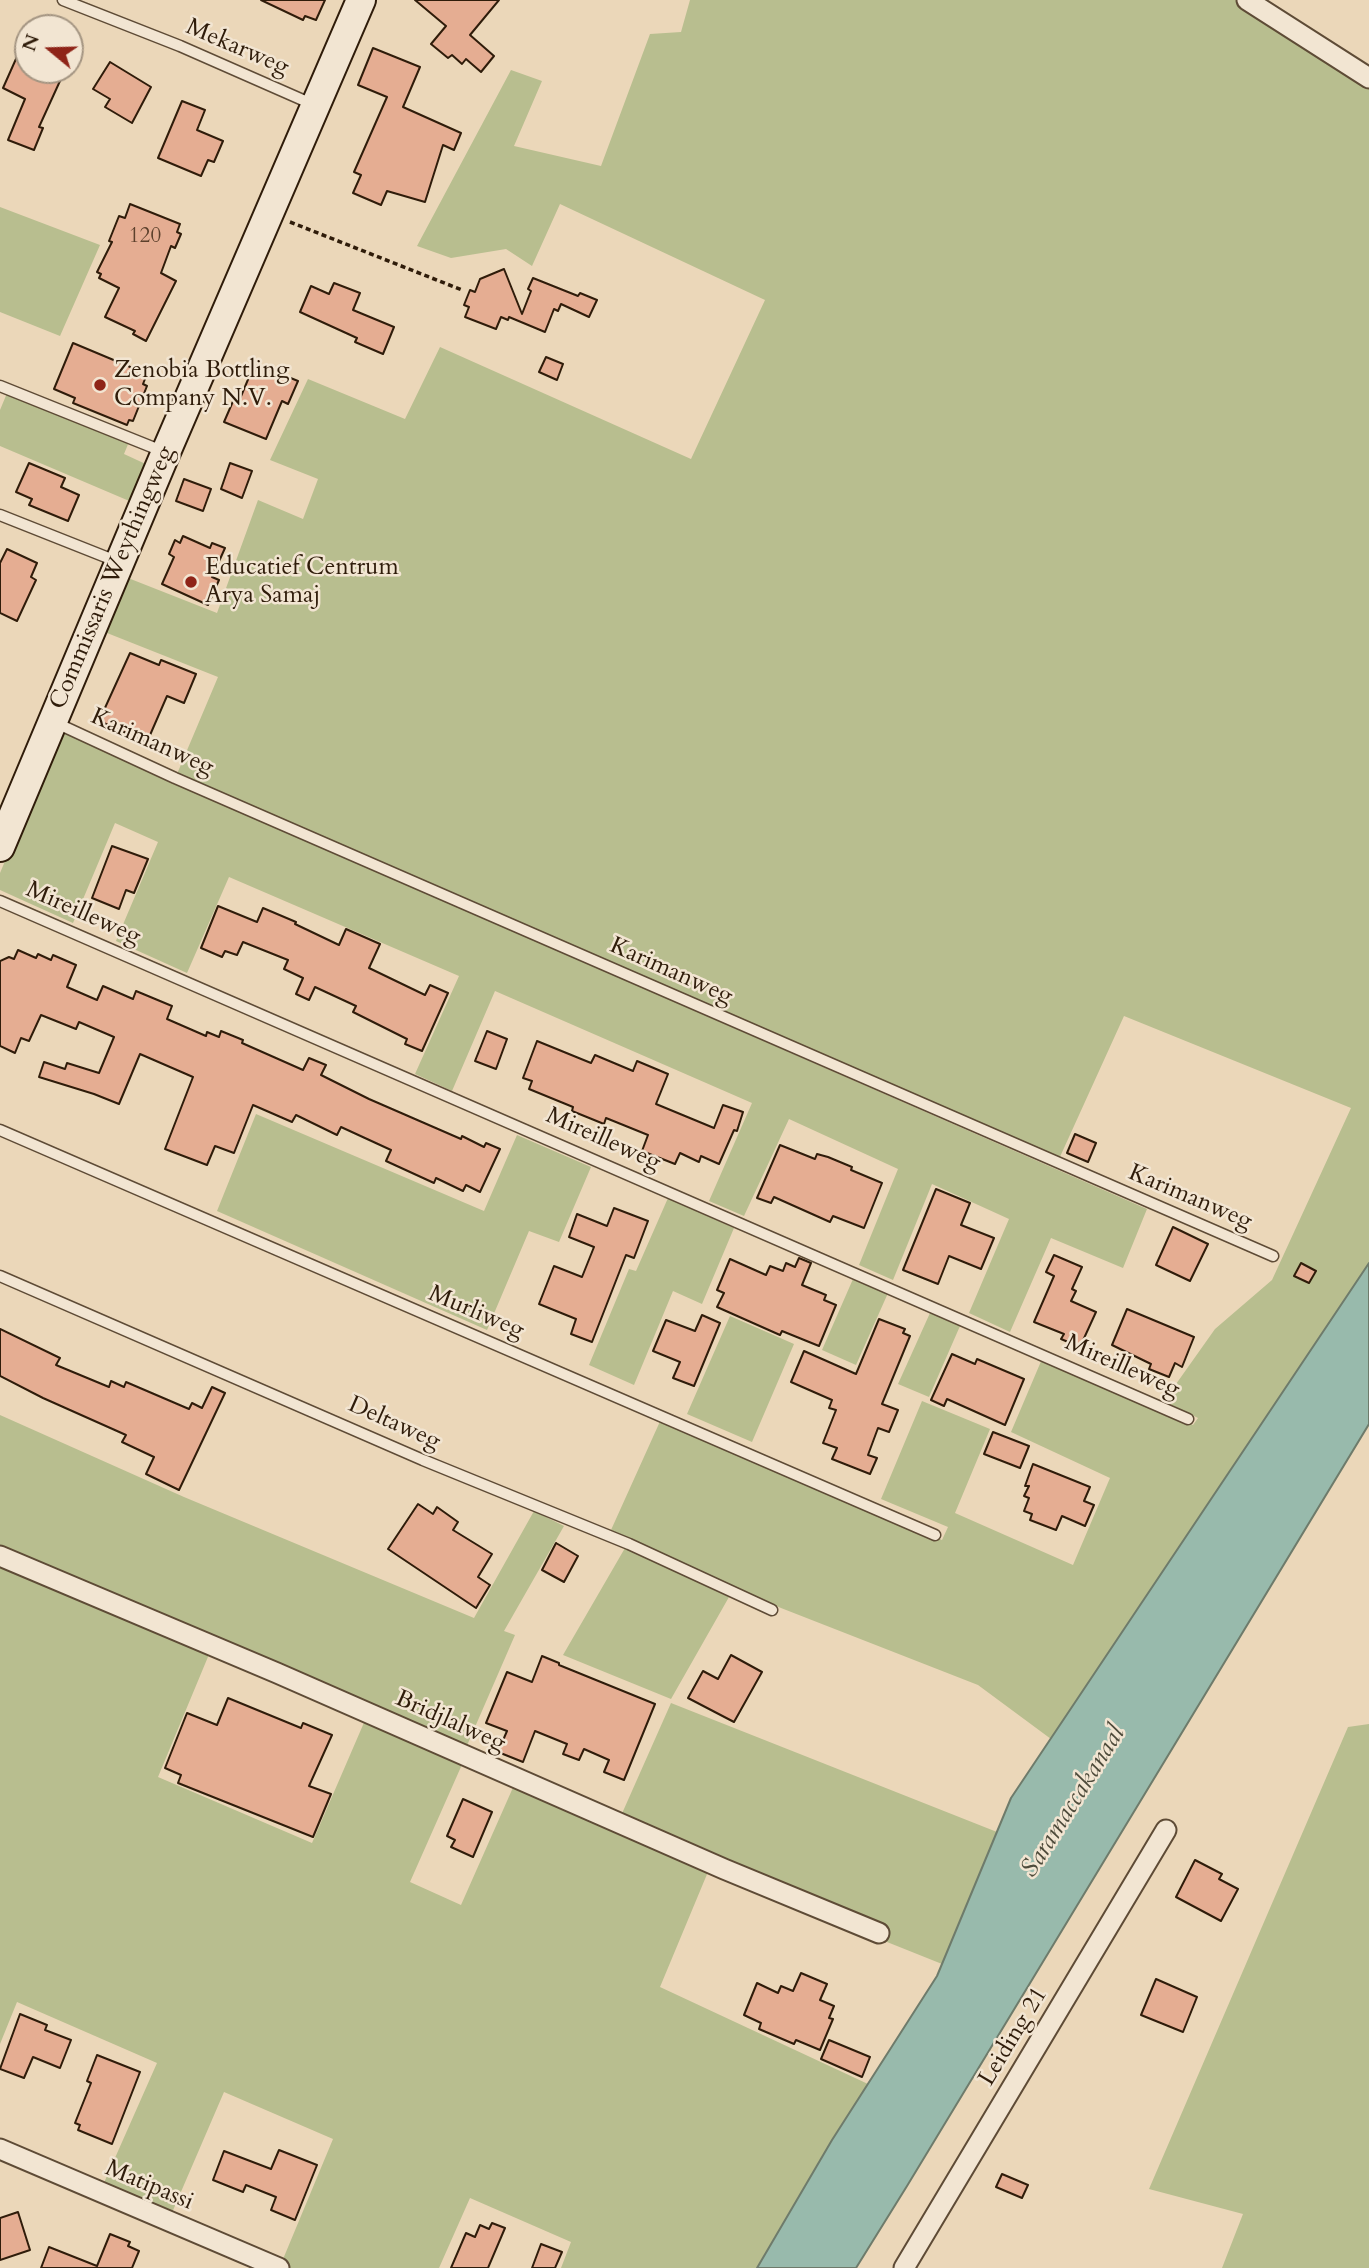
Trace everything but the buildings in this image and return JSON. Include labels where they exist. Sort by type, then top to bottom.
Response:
[{"type":"main road","name":"Commissaris Weythingweg","points":[[0,847],[166,452],[361,0]]},
{"type":"street","points":[[1247,0],[1369,78]]},
{"type":"street","name":"Bridjlalweg","points":[[0,1556],[277,1673],[724,1869],[879,1933]]},
{"type":"street","name":"Leiding 21","points":[[904,2268],[1167,1830]]},
{"type":"street","name":"Matipassi","points":[[0,2149],[279,2268]]},
{"type":"lane","name":"Mekarweg","points":[[63,0],[180,46],[316,106]]},
{"type":"lane","points":[[0,386],[166,452]]},
{"type":"lane","points":[[0,515],[120,563]]},
{"type":"lane","name":"Karimanweg","points":[[53,722],[353,856],[1273,1256]]},
{"type":"lane","name":"Mireilleweg","points":[[0,901],[1188,1419]]},
{"type":"lane","name":"Murliweg","points":[[0,1130],[935,1535]]},
{"type":"lane","name":"Deltaweg","points":[[0,1276],[424,1460],[629,1544],[772,1610]]},
{"type":"path","points":[[268,213],[461,290]]},
{"type":"green space","points":[[690,0],[1235,0],[1369,85],[1369,1263],[1051,1739],[978,1685],[781,1608],[611,1530],[662,1417],[942,1540],[948,1527],[881,1499],[922,1401],[990,1429],[955,1513],[1073,1565],[1110,1478],[1011,1432],[1042,1359],[1193,1425],[1198,1418],[1164,1401],[1215,1329],[1272,1280],[1351,1108],[1124,1016],[1059,1159],[177,774],[218,677],[102,631],[123,576],[217,613],[258,500],[303,519],[318,479],[270,460],[308,379],[405,419],[440,347],[691,459],[765,300],[560,204],[532,266],[506,249],[451,258],[417,246],[511,70],[542,81],[514,146],[601,166],[650,34],[681,32]]},
{"type":"green space","points":[[0,207],[100,245],[60,336],[0,312]]},
{"type":"green space","points":[[10,386],[131,437],[124,454],[150,466],[134,503],[0,446],[0,410]]},
{"type":"green space","points":[[67,734],[1147,1209],[1123,1268],[1051,1238],[1010,1332],[969,1313],[1009,1219],[932,1184],[893,1280],[859,1265],[898,1169],[789,1119],[744,1216],[709,1201],[752,1103],[495,991],[452,1091],[415,1074],[459,976],[229,877],[187,973],[116,941],[158,842],[115,823],[73,923],[0,890],[0,873],[58,735]]},
{"type":"green space","points":[[256,1114],[484,1211],[517,1135],[591,1167],[559,1242],[529,1231],[487,1330],[217,1211]]},
{"type":"green space","points":[[668,1198],[734,1228],[702,1304],[673,1291],[634,1385],[589,1365],[629,1269],[636,1271]]},
{"type":"green space","points":[[853,1279],[888,1293],[856,1365],[822,1350]]},
{"type":"green space","points":[[930,1313],[960,1326],[929,1397],[898,1384]]},
{"type":"green space","points":[[730,1316],[794,1344],[752,1442],[687,1414]]},
{"type":"green space","points":[[0,1415],[184,1497],[474,1618],[534,1511],[564,1526],[504,1631],[515,1635],[465,1750],[0,1550]]},
{"type":"green space","points":[[625,1548],[729,1597],[671,1699],[563,1655]]},
{"type":"green space","points":[[0,1562],[210,1652],[158,1777],[312,1843],[366,1718],[464,1760],[410,1882],[461,1905],[515,1783],[710,1867],[660,1987],[868,2084],[757,2268],[561,2268],[571,2242],[470,2198],[439,2268],[290,2268],[281,2264],[333,2139],[224,2092],[171,2215],[103,2185],[157,2063],[17,2002],[0,2044]]},
{"type":"green space","points":[[671,1703],[997,1832],[942,1964],[882,1940],[620,1818]]},
{"type":"green space","points":[[1369,1724],[1369,2268],[1222,2268],[1243,2214],[1149,2189],[1348,1727]]},
{"type":"water","name":"Saramaccakanaal","points":[[1369,1263],[1369,1424],[907,2186],[856,2268],[757,2268],[832,2140],[937,1976],[1011,1798]]},
{"type":"place","name":"Zenobia Bottling Company N.V.","points":[[100,385]]},
{"type":"place","name":"Educatief Centrum Arya Samaj","points":[[191,582]]}]
